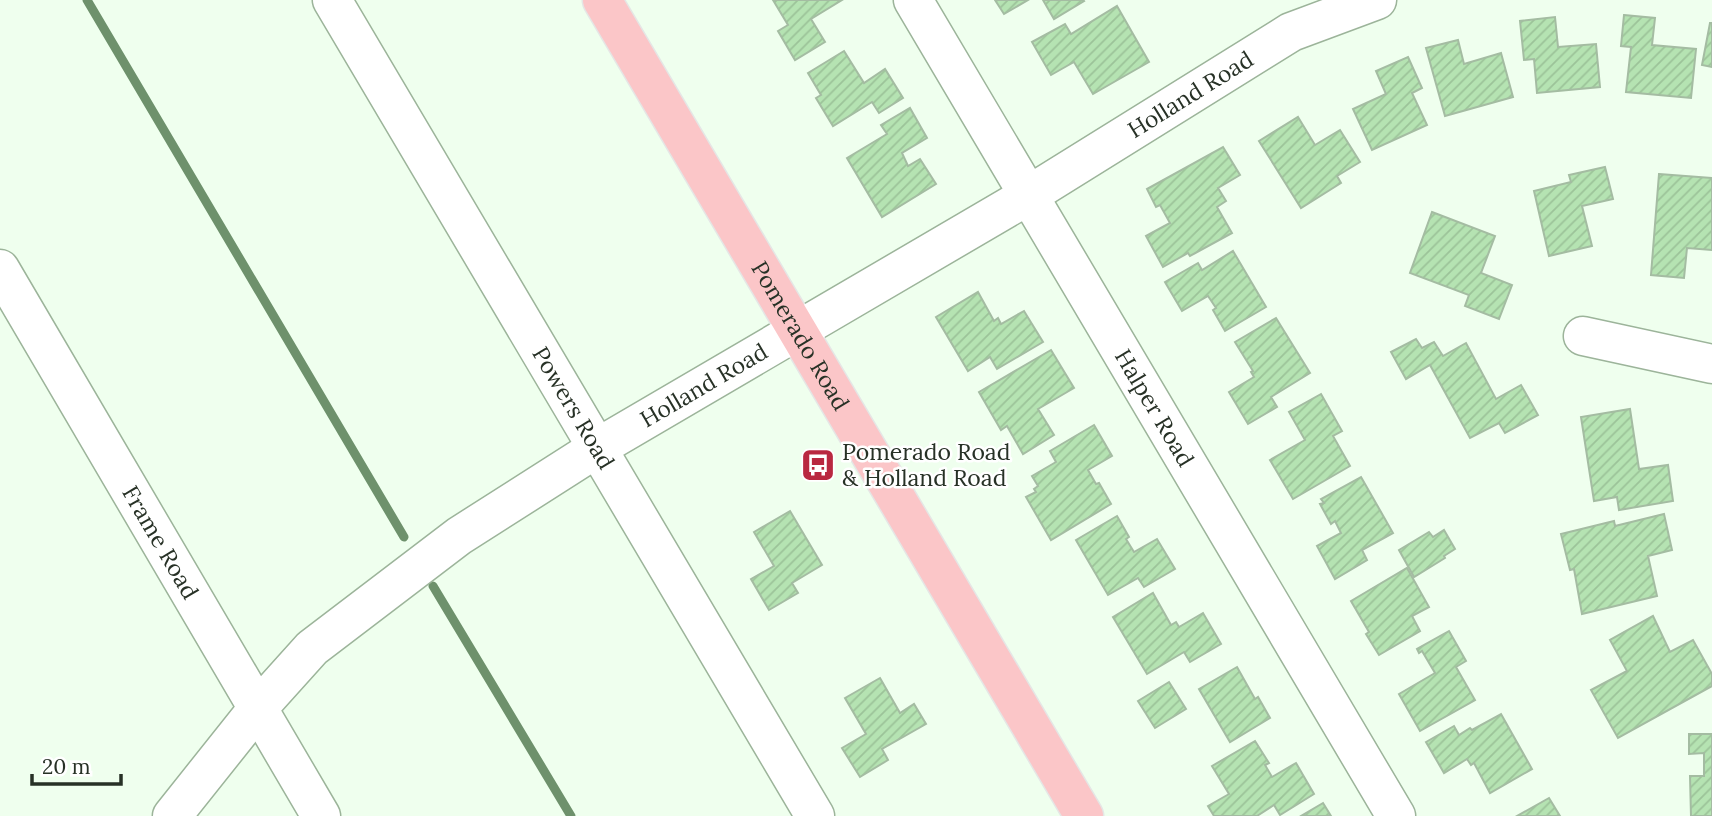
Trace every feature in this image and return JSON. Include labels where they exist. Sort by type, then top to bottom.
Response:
[{"type":"main road","name":"Pomerado Road","points":[[602,0],[1084,816]]},
{"type":"street","name":"Powers Road","points":[[332,0],[815,816]]},
{"type":"street","name":"Halper Road","points":[[914,0],[1396,816]]},
{"type":"street","name":"Holland Road","points":[[172,816],[258,708],[312,648],[458,536],[597,448],[1029,195],[1291,32],[1377,0]]},
{"type":"street","name":"Frame Road","points":[[0,269],[321,816]]},
{"type":"street","points":[[1583,335],[1712,364]]},
{"type":"building","points":[[773,0],[842,0],[811,19],[825,42],[795,60],[778,31],[788,25]]},
{"type":"building","points":[[995,0],[1028,0],[1004,14]]},
{"type":"building","points":[[1043,0],[1083,0],[1084,1],[1054,19]]},
{"type":"building","points":[[1117,6],[1149,62],[1093,94],[1074,62],[1051,75],[1032,42],[1065,24],[1071,34]]},
{"type":"building","points":[[1624,15],[1655,18],[1652,45],[1696,49],[1691,98],[1626,92],[1631,47],[1621,46]]},
{"type":"building","points":[[1555,17],[1558,47],[1596,44],[1600,87],[1537,93],[1534,59],[1524,60],[1520,21]]},
{"type":"building","points":[[1712,23],[1712,67],[1702,65]]},
{"type":"building","points":[[1458,40],[1464,64],[1501,53],[1513,97],[1445,116],[1426,48]]},
{"type":"building","points":[[844,51],[864,83],[885,69],[903,98],[879,113],[872,102],[833,126],[816,98],[821,95],[808,73]]},
{"type":"building","points":[[1408,57],[1422,88],[1412,93],[1427,125],[1372,150],[1353,109],[1386,94],[1376,71]]},
{"type":"building","points":[[910,108],[927,138],[902,153],[908,166],[920,159],[936,184],[882,217],[847,158],[887,134],[881,125]]},
{"type":"building","points":[[1298,117],[1315,145],[1340,130],[1360,162],[1337,176],[1341,183],[1301,208],[1259,141]]},
{"type":"building","points":[[1223,147],[1240,175],[1218,188],[1226,201],[1217,207],[1232,233],[1163,267],[1146,236],[1170,223],[1160,205],[1156,207],[1147,189]]},
{"type":"building","points":[[1605,167],[1613,199],[1582,206],[1592,246],[1549,256],[1534,191],[1571,182],[1569,175]]},
{"type":"building","points":[[1659,174],[1712,178],[1712,250],[1687,248],[1684,278],[1651,275]]},
{"type":"building","points":[[1432,212],[1495,236],[1481,273],[1512,285],[1499,319],[1465,306],[1469,295],[1410,273]]},
{"type":"building","points":[[1233,251],[1266,307],[1225,331],[1208,296],[1182,311],[1165,282],[1198,263],[1202,270]]},
{"type":"building","points":[[978,292],[994,321],[998,318],[1001,324],[1024,311],[1043,342],[997,369],[990,357],[968,371],[936,317]]},
{"type":"building","points":[[1276,318],[1310,373],[1271,397],[1277,407],[1248,424],[1229,392],[1254,377],[1235,342]]},
{"type":"building","points":[[1416,339],[1422,348],[1434,342],[1443,356],[1466,343],[1496,399],[1521,385],[1538,415],[1505,433],[1499,423],[1470,438],[1430,365],[1406,379],[1391,352]]},
{"type":"building","points":[[1051,350],[1074,388],[1038,409],[1054,435],[1023,454],[1007,426],[1001,430],[979,392]]},
{"type":"building","points":[[1321,394],[1342,431],[1333,436],[1350,466],[1293,499],[1270,460],[1305,440],[1289,412]]},
{"type":"building","points":[[1630,409],[1639,469],[1668,465],[1673,501],[1619,510],[1617,497],[1594,501],[1581,417]]},
{"type":"building","points":[[1094,425],[1112,456],[1088,470],[1111,504],[1051,540],[1026,497],[1036,492],[1034,489],[1038,486],[1032,476],[1056,462],[1050,451]]},
{"type":"building","points":[[1361,477],[1393,533],[1362,550],[1367,560],[1335,579],[1317,546],[1341,533],[1335,521],[1331,524],[1320,504],[1324,503],[1321,499]]},
{"type":"building","points":[[790,511],[822,565],[792,583],[798,593],[769,610],[751,579],[774,566],[754,532]]},
{"type":"building","points":[[1664,514],[1672,550],[1648,556],[1657,596],[1582,614],[1574,569],[1570,570],[1561,534],[1614,521],[1615,526]]},
{"type":"building","points":[[1117,516],[1134,552],[1157,539],[1175,569],[1144,587],[1138,578],[1108,595],[1076,540]]},
{"type":"building","points":[[1444,530],[1455,549],[1414,577],[1399,550],[1429,532],[1433,537]]},
{"type":"building","points":[[1407,568],[1429,607],[1412,616],[1420,631],[1379,655],[1351,601]]},
{"type":"building","points":[[1153,593],[1171,625],[1176,622],[1179,627],[1203,613],[1221,644],[1190,662],[1184,652],[1147,674],[1113,617]]},
{"type":"building","points":[[1653,616],[1670,652],[1693,640],[1712,674],[1712,686],[1618,738],[1591,690],[1627,671],[1610,640]]},
{"type":"building","points":[[1449,631],[1466,661],[1456,667],[1475,700],[1420,731],[1399,694],[1435,673],[1422,651],[1419,653],[1417,649]]},
{"type":"building","points":[[1237,667],[1255,699],[1258,697],[1270,718],[1230,742],[1199,689]]},
{"type":"building","points":[[880,678],[900,713],[914,704],[926,724],[882,749],[888,760],[860,777],[842,748],[866,734],[845,698]]},
{"type":"building","points":[[1169,682],[1186,709],[1155,728],[1138,701]]},
{"type":"building","points":[[1501,714],[1532,769],[1490,793],[1474,763],[1471,765],[1467,759],[1444,773],[1426,742],[1454,726],[1459,735]]},
{"type":"building","points":[[1689,734],[1712,734],[1712,816],[1691,816],[1690,776],[1704,776],[1704,753],[1689,754]]},
{"type":"building","points":[[1255,741],[1269,763],[1265,765],[1272,777],[1296,763],[1314,794],[1280,815],[1274,805],[1257,816],[1214,816],[1208,806],[1229,794],[1212,766]]},
{"type":"building","points":[[1549,798],[1560,816],[1517,816]]},
{"type":"building","points":[[1323,803],[1331,816],[1301,816]]},
{"type":"waterway","points":[[87,0],[404,537]]},
{"type":"waterway","points":[[433,586],[571,816]]},
{"type":"place","name":"Pomerado Road & Holland Road","points":[[818,465]]}]
